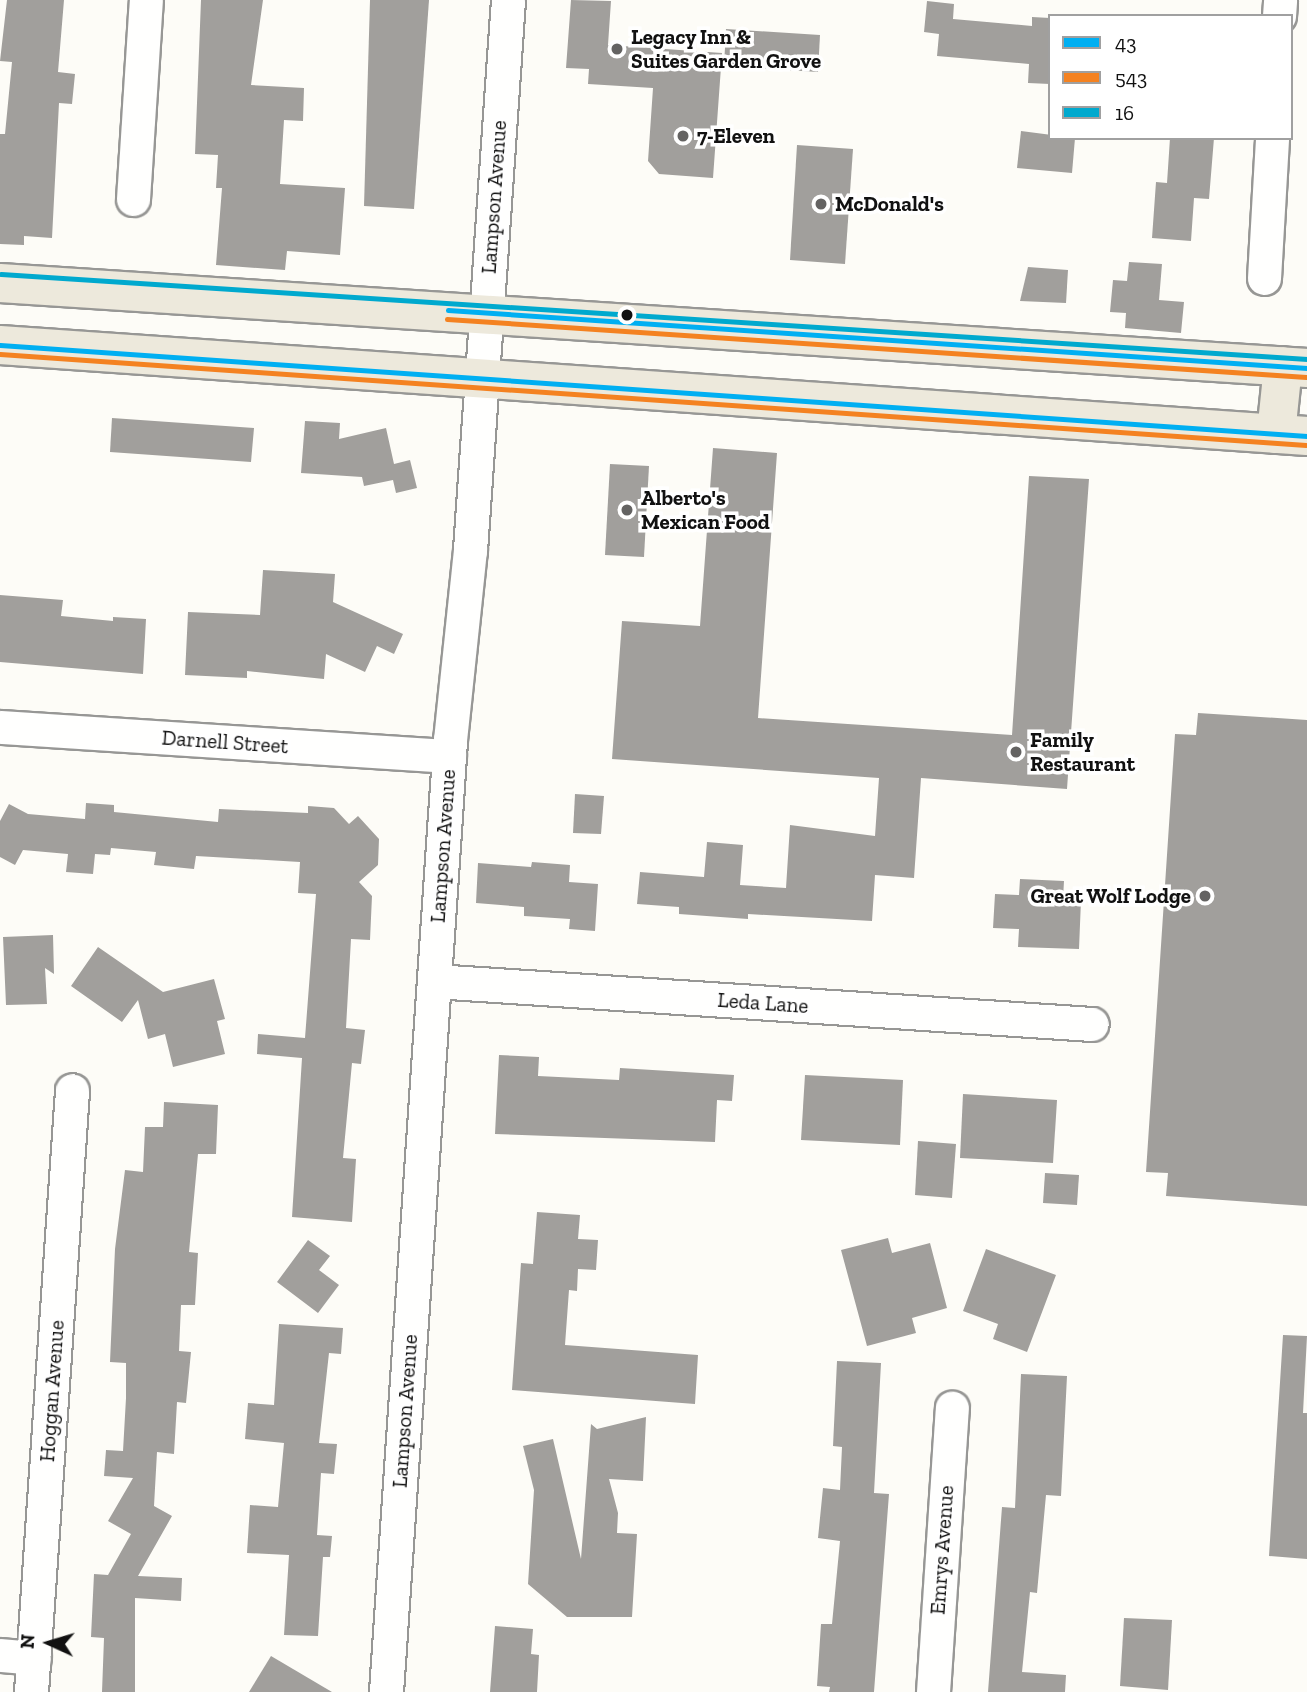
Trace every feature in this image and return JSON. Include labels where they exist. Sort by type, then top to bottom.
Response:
[{"type":"main road","points":[[0,283],[1295,367],[1292,435],[481,375],[0,345]]},
{"type":"street","points":[[133,199],[146,0]]},
{"type":"street","name":"Lampson Avenue","points":[[386,1692],[449,756],[486,313],[508,0]]},
{"type":"street","points":[[1264,278],[1272,140]]},
{"type":"street","name":"Darnell Street","points":[[0,727],[449,756]]},
{"type":"street","name":"Leda Lane","points":[[434,981],[1092,1024]]},
{"type":"street","name":"Hoggan Avenue","points":[[32,1692],[72,1090]]},
{"type":"street","name":"Emrys Avenue","points":[[933,1692],[952,1408]]},
{"type":"street","points":[[0,1656],[34,1658]]},
{"type":"building","points":[[7,0],[64,0],[58,72],[75,74],[72,104],[59,103],[52,238],[24,236],[24,245],[0,244],[0,134],[5,134],[12,62],[0,61]]},
{"type":"building","points":[[201,0],[263,0],[251,85],[304,88],[303,121],[284,120],[280,184],[345,188],[340,255],[287,251],[285,270],[216,265],[222,188],[216,188],[218,155],[195,154]]},
{"type":"building","points":[[370,0],[429,0],[414,209],[364,206]]},
{"type":"building","points":[[571,0],[611,1],[608,45],[722,53],[713,178],[659,174],[648,161],[653,88],[588,84],[589,69],[566,68]]},
{"type":"building","points":[[927,1],[954,4],[953,19],[1032,26],[1032,17],[1048,18],[1048,84],[1028,83],[1029,64],[937,56],[939,34],[924,32]]},
{"type":"building","points":[[726,29],[820,35],[818,72],[724,66]]},
{"type":"building","points":[[1021,131],[1048,134],[1048,140],[1075,140],[1072,173],[1017,168]]},
{"type":"building","points":[[1170,140],[1214,140],[1209,199],[1194,198],[1191,241],[1152,238],[1156,182],[1167,183]]},
{"type":"building","name":"McDonald's","points":[[797,145],[853,149],[845,264],[790,260]]},
{"type":"building","points":[[1129,262],[1162,264],[1159,300],[1184,302],[1181,333],[1125,328],[1126,313],[1110,312],[1113,280],[1127,281]]},
{"type":"building","points":[[1028,267],[1068,270],[1066,303],[1020,301]]},
{"type":"building","points":[[112,418],[254,428],[251,462],[110,452]]},
{"type":"building","points":[[305,421],[340,423],[339,439],[386,428],[394,464],[410,460],[417,488],[396,493],[393,480],[364,486],[362,477],[301,473]]},
{"type":"building","points":[[713,448],[777,453],[758,718],[1012,735],[1029,476],[1089,479],[1067,789],[921,778],[914,878],[875,875],[872,921],[748,914],[748,919],[679,914],[679,907],[637,904],[640,872],[704,877],[707,842],[743,845],[740,885],[786,888],[790,825],[875,836],[879,778],[612,759],[622,621],[700,626]]},
{"type":"building","name":"Alberto's Mexican Food","points":[[610,464],[649,466],[644,557],[605,555]]},
{"type":"building","points":[[263,570],[335,574],[333,602],[403,634],[394,654],[377,646],[365,672],[326,654],[324,679],[247,671],[247,678],[185,675],[188,612],[260,615]]},
{"type":"building","points":[[0,595],[63,600],[61,616],[113,621],[113,617],[146,619],[143,674],[0,662]]},
{"type":"building","points":[[1198,713],[1307,720],[1307,1206],[1166,1196],[1168,1173],[1146,1172],[1175,734],[1196,735]]},
{"type":"building","points":[[575,794],[604,796],[601,834],[573,833]]},
{"type":"building","points":[[86,803],[114,805],[114,812],[218,822],[219,809],[308,813],[308,806],[334,808],[349,824],[358,816],[379,839],[378,865],[359,882],[372,896],[370,940],[351,939],[346,1028],[365,1030],[361,1064],[352,1063],[343,1158],[356,1159],[352,1222],[292,1217],[302,1058],[257,1054],[258,1034],[305,1038],[316,894],[298,893],[300,862],[196,856],[194,869],[154,865],[156,852],[111,848],[110,855],[95,854],[93,874],[66,872],[68,854],[23,850],[15,865],[0,857],[0,821],[9,804],[28,814],[85,819]]},
{"type":"building","points":[[532,862],[570,865],[569,882],[598,884],[595,931],[569,929],[570,919],[524,916],[524,907],[476,903],[478,863],[531,867]]},
{"type":"building","points":[[1020,879],[1064,881],[1063,899],[1081,900],[1079,949],[1018,947],[1019,929],[993,928],[995,894],[1019,895]]},
{"type":"building","points":[[53,935],[54,974],[45,968],[47,1004],[6,1005],[3,937]]},
{"type":"building","points":[[98,947],[163,992],[214,979],[225,1019],[217,1021],[225,1054],[173,1067],[165,1034],[148,1039],[138,1000],[122,1022],[71,986]]},
{"type":"building","points":[[499,1055],[539,1057],[538,1076],[619,1080],[620,1068],[734,1075],[732,1101],[717,1100],[715,1142],[495,1134]]},
{"type":"building","points":[[805,1075],[903,1080],[900,1145],[801,1140]]},
{"type":"building","points":[[963,1094],[1057,1100],[1053,1163],[960,1158]]},
{"type":"building","points":[[164,1102],[218,1105],[216,1154],[198,1154],[189,1252],[198,1253],[195,1305],[181,1305],[179,1351],[191,1352],[186,1403],[177,1402],[174,1454],[157,1452],[154,1506],[172,1516],[138,1576],[182,1578],[181,1601],[135,1598],[135,1692],[102,1692],[104,1638],[91,1637],[94,1574],[108,1575],[131,1534],[108,1521],[133,1478],[104,1476],[106,1450],[123,1451],[126,1398],[126,1363],[110,1362],[115,1249],[125,1170],[143,1172],[145,1127],[163,1127]]},
{"type":"building","points":[[918,1141],[956,1144],[952,1198],[915,1195]]},
{"type":"building","points":[[1045,1173],[1079,1175],[1077,1205],[1043,1203]]},
{"type":"building","points":[[537,1212],[580,1215],[578,1239],[598,1240],[596,1270],[578,1269],[577,1291],[569,1290],[565,1345],[698,1355],[695,1404],[512,1390],[521,1263],[533,1264]]},
{"type":"building","points":[[888,1238],[892,1253],[930,1243],[947,1308],[912,1318],[916,1333],[867,1346],[841,1250]]},
{"type":"building","points":[[308,1240],[330,1256],[319,1270],[339,1285],[318,1313],[277,1282]]},
{"type":"building","points":[[986,1249],[1056,1275],[1027,1352],[993,1339],[998,1324],[963,1311]]},
{"type":"building","points":[[279,1324],[343,1328],[341,1354],[329,1353],[319,1443],[337,1444],[334,1474],[321,1473],[317,1535],[332,1536],[330,1557],[323,1557],[318,1636],[284,1635],[289,1555],[247,1553],[250,1505],[278,1507],[284,1443],[245,1439],[248,1403],[274,1405]]},
{"type":"building","points":[[1283,1335],[1307,1336],[1303,1413],[1307,1413],[1307,1559],[1269,1556]]},
{"type":"building","points":[[837,1361],[881,1363],[874,1493],[889,1494],[874,1692],[829,1692],[830,1687],[817,1686],[821,1624],[832,1624],[840,1541],[818,1538],[823,1488],[840,1490],[842,1447],[833,1446]]},
{"type":"building","points":[[1021,1374],[1067,1376],[1061,1496],[1046,1495],[1037,1593],[1030,1592],[1022,1672],[1066,1675],[1065,1692],[988,1692],[1002,1507],[1015,1508]]},
{"type":"building","points":[[646,1417],[643,1481],[609,1479],[618,1513],[617,1533],[637,1534],[632,1617],[567,1617],[528,1584],[534,1490],[523,1446],[553,1439],[581,1559],[591,1424],[597,1429]]},
{"type":"building","points":[[1124,1618],[1172,1620],[1168,1690],[1120,1686]]},
{"type":"building","points":[[495,1626],[533,1629],[531,1654],[539,1655],[537,1692],[490,1692]]},
{"type":"building","points":[[271,1656],[332,1692],[249,1692]]},
{"type":"transit line","name":"16","points":[[1,274],[1307,359]]},
{"type":"transit line","name":"43","points":[[448,310],[1307,368]]},
{"type":"transit line","name":"543","points":[[447,319],[1306,377]]},
{"type":"transit line","name":"43","points":[[0,345],[1307,436]]},
{"type":"transit line","name":"543","points":[[0,354],[1306,445]]},
{"type":"place","name":"Legacy Inn & Suites Garden Grove","points":[[617,49]]},
{"type":"place","name":"7-Eleven","points":[[683,136]]},
{"type":"place","name":"McDonald's","points":[[821,204]]},
{"type":"place","name":"Alberto's Mexican Food","points":[[627,510]]},
{"type":"place","name":"Family Restaurant","points":[[1016,752]]},
{"type":"place","name":"Great Wolf Lodge","points":[[1205,896]]}]
